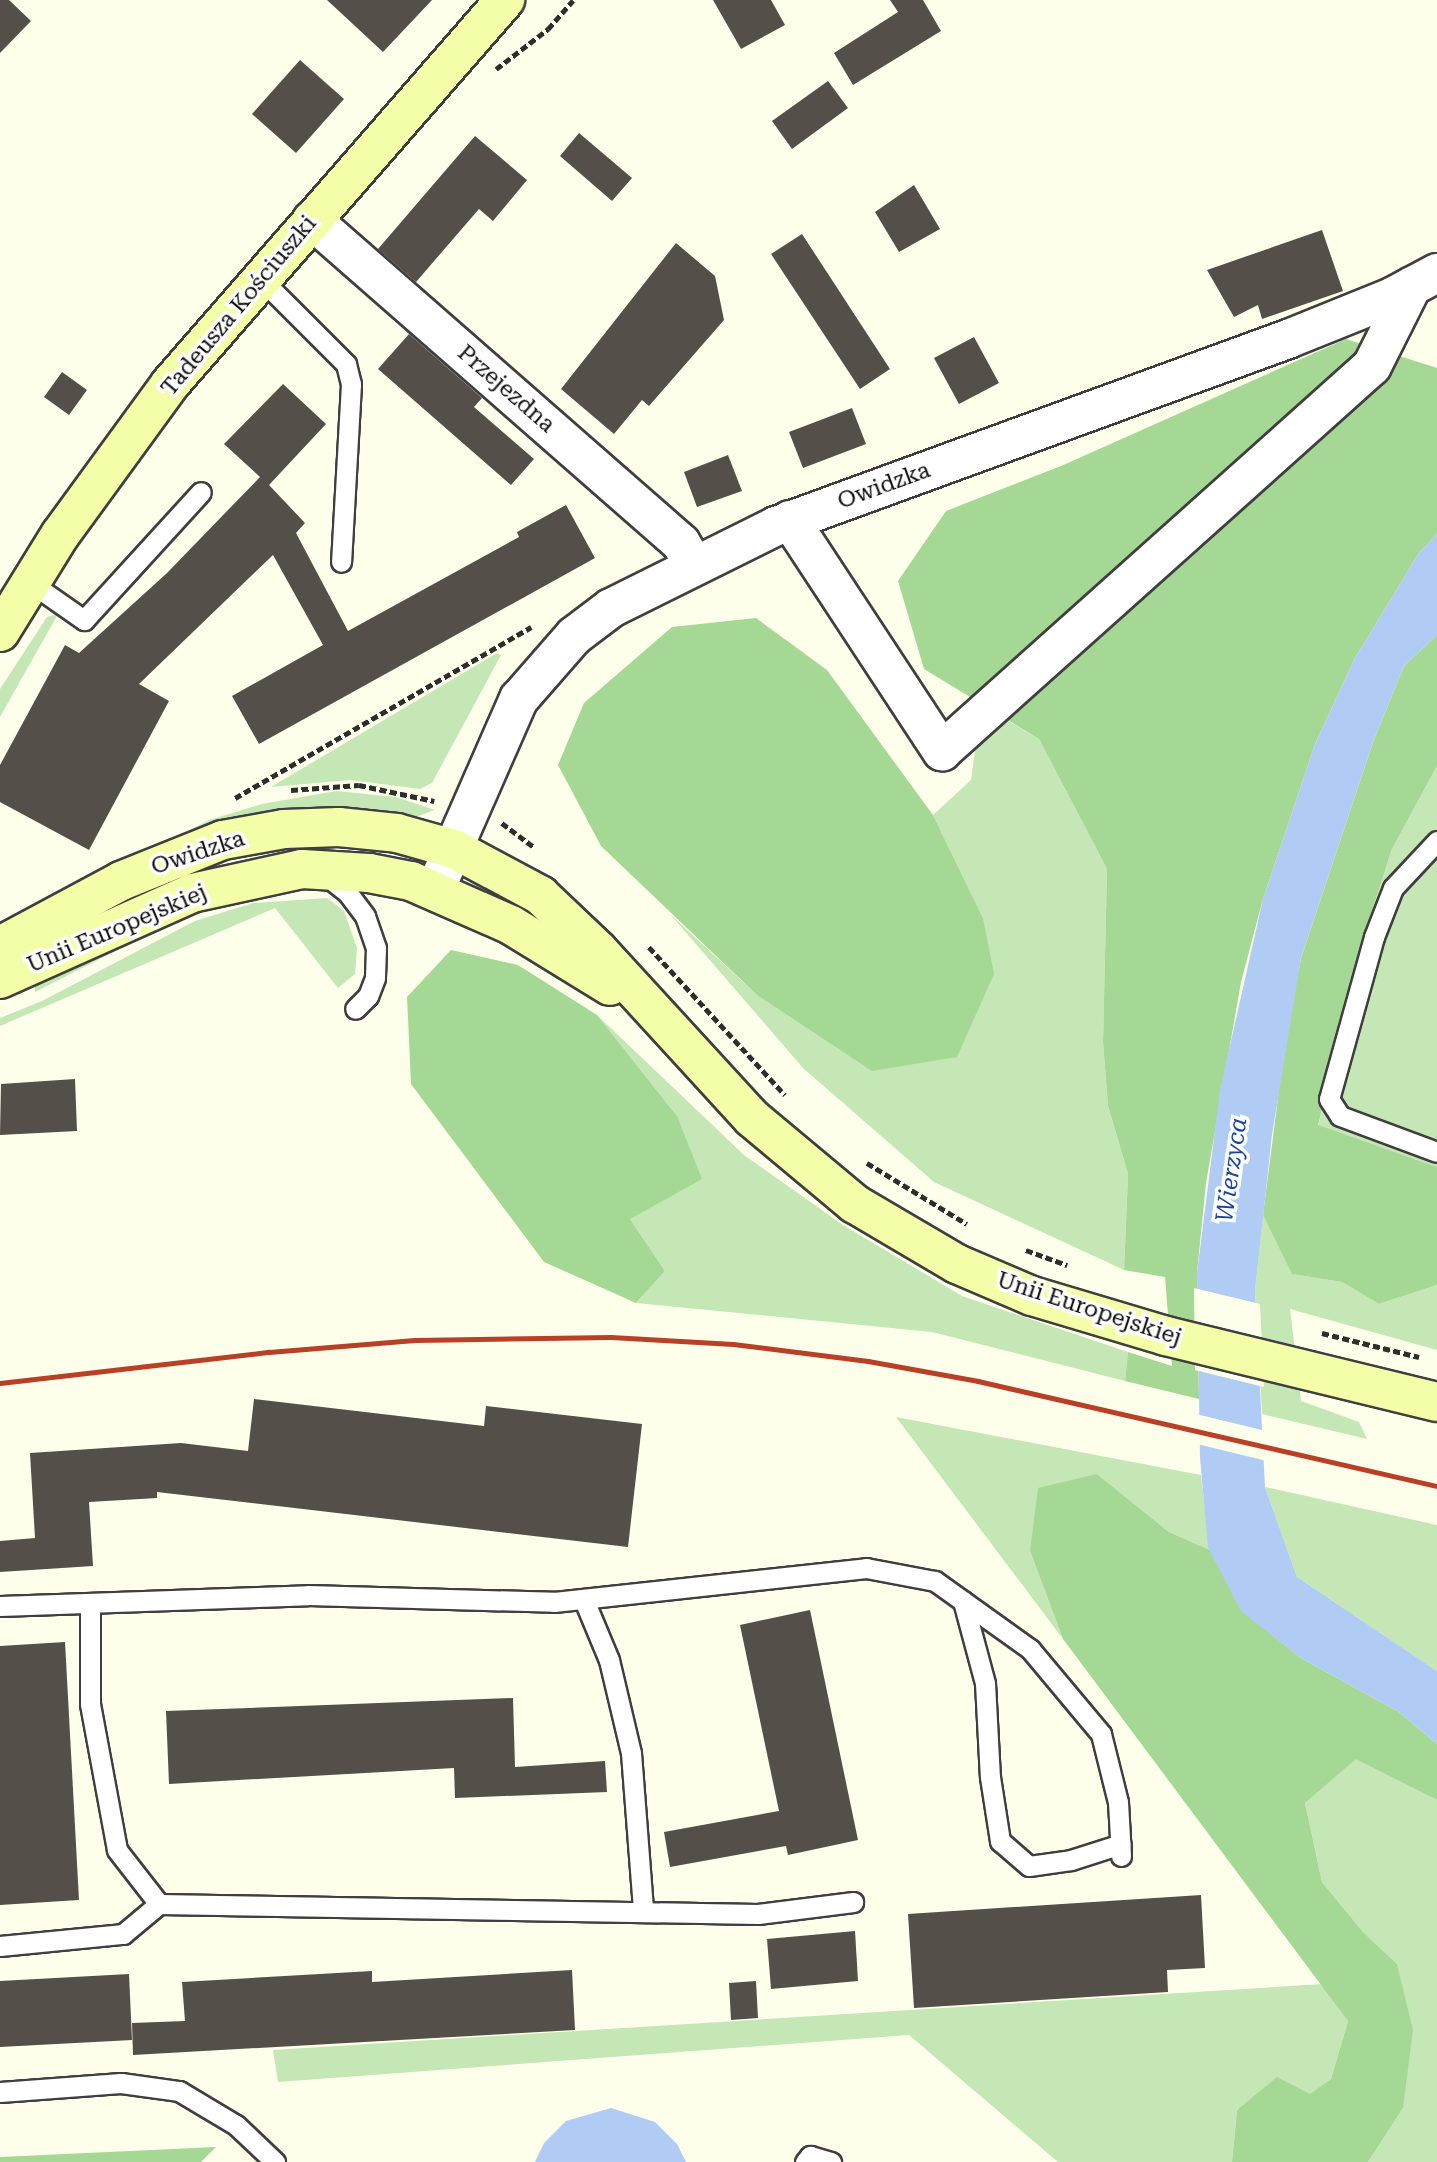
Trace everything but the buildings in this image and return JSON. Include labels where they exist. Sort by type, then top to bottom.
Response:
[{"type":"main road","name":"Tadeusza Kościuszki","points":[[0,632],[31,583],[170,384],[505,0]]},
{"type":"main road","name":"Owidzka","points":[[0,946],[121,881],[223,840],[284,829],[339,827],[397,833],[454,849]]},
{"type":"main road","name":"Unii Europejskiej","points":[[454,849],[540,895],[598,950],[658,1019],[752,1118],[855,1204],[957,1264],[1032,1296],[1166,1336],[1437,1402]]},
{"type":"main road","name":"Unii Europejskiej","points":[[0,979],[192,893],[237,880],[318,870],[369,873],[435,890],[511,925],[584,967],[658,1019]]},
{"type":"street","name":"Przejezdna","points":[[312,220],[681,543],[693,564]]},
{"type":"street","name":"Owidzka","points":[[435,890],[519,699],[544,666],[611,608],[693,564],[790,520],[1288,339],[1424,279]]},
{"type":"street","points":[[790,520],[942,751],[1373,366],[1424,279]]},
{"type":"lane","points":[[260,278],[346,364],[351,384],[341,562]]},
{"type":"lane","points":[[31,583],[84,620],[201,492]]},
{"type":"lane","points":[[1437,841],[1393,888],[1374,937],[1329,1099],[1340,1116],[1437,1152]]},
{"type":"lane","points":[[318,870],[347,892],[359,908],[376,948],[372,987],[355,1009]]},
{"type":"lane","points":[[0,1606],[308,1595],[584,1600],[866,1568],[935,1581],[1030,1649],[1101,1734],[1118,1802],[1121,1850],[1029,1866],[1000,1841],[990,1777],[985,1683],[962,1601]]},
{"type":"lane","points":[[584,1600],[608,1660],[631,1753],[643,1909]]},
{"type":"lane","points":[[90,1603],[90,1704],[117,1850],[159,1904]]},
{"type":"lane","points":[[0,1946],[123,1934],[159,1904],[643,1909],[758,1914],[853,1902]]},
{"type":"lane","points":[[0,2092],[121,2083],[179,2091],[236,2125],[275,2162]]},
{"type":"lane","points":[[805,2162],[810,2156],[831,2162]]},
{"type":"path","points":[[643,941],[793,1103]]},
{"type":"path","points":[[861,1159],[974,1228]]},
{"type":"path","points":[[1018,1248],[1080,1270]]},
{"type":"path","points":[[1311,1331],[1425,1358]]},
{"type":"green space","points":[[1346,339],[1437,368],[1437,534],[1419,553],[1355,658],[1315,744],[1263,899],[1241,982],[1206,1183],[1197,1273],[1199,1399],[1125,1381],[1128,1352],[1172,1366],[1165,1277],[1124,1270],[1128,1174],[1108,1106],[1103,1042],[1107,869],[1039,739],[924,669],[898,581],[946,511],[1061,466]]},
{"type":"green space","points":[[58,614],[0,717],[0,689],[47,617]]},
{"type":"green space","points":[[756,618],[827,670],[933,815],[983,918],[994,974],[957,1057],[872,1071],[757,995],[601,846],[558,765],[584,703],[672,627]]},
{"type":"green space","points":[[1437,635],[1437,766],[1392,849],[1372,911],[1318,1125],[1437,1167],[1437,1285],[1379,1304],[1342,1282],[1292,1274],[1263,1215],[1286,1035],[1301,958],[1373,742],[1404,666]]},
{"type":"green space","points":[[497,653],[501,655],[432,783],[420,789],[350,780],[271,787]]},
{"type":"green space","points":[[1003,718],[1039,739],[1107,869],[1103,1042],[1108,1106],[1128,1174],[1124,1270],[934,1182],[803,1068],[670,914],[757,995],[983,918],[933,815],[971,780],[977,736]]},
{"type":"green space","points":[[1437,766],[1437,1167],[1318,1126],[1372,911],[1392,849]]},
{"type":"green space","points":[[336,791],[396,797],[435,810],[407,820],[157,848],[209,820],[262,804]]},
{"type":"green space","points":[[327,898],[344,911],[357,948],[355,974],[338,988],[275,908],[0,1026],[0,1018],[42,1001],[195,921],[253,903]]},
{"type":"green space","points":[[192,912],[35,992],[34,979]]},
{"type":"green space","points":[[451,950],[518,965],[597,1015],[677,1116],[702,1179],[630,1219],[665,1271],[636,1303],[544,1262],[411,1084],[407,997]]},
{"type":"green space","points":[[597,1015],[744,1155],[843,1225],[962,1296],[1128,1352],[1125,1381],[932,1332],[636,1303],[665,1271],[630,1219],[677,1116]]},
{"type":"green space","points":[[1263,1215],[1293,1274],[1342,1282],[1379,1304],[1437,1285],[1437,1350],[1290,1309],[1301,1401],[1359,1422],[1367,1439],[1262,1414],[1255,1291]]},
{"type":"green space","points":[[896,1417],[1201,1475],[1210,1550],[1169,1532],[1097,1474],[1030,1551],[1063,1639]]},
{"type":"green space","points":[[1097,1474],[1169,1532],[1210,1550],[1241,1610],[1301,1658],[1399,1712],[1437,1744],[1437,1800],[1356,1759],[1305,1803],[1322,1882],[1363,1932],[1397,1964],[1413,2030],[1403,2108],[1368,2162],[1232,2162],[1237,2110],[1277,2077],[1310,2094],[1331,2079],[1348,2021],[1063,1639],[1030,1551],[1038,1488]]},
{"type":"green space","points":[[1265,1487],[1437,1525],[1437,1671],[1297,1577]]},
{"type":"green space","points":[[1356,1758],[1437,1800],[1437,2162],[1368,2162],[1403,2108],[1397,1964],[1363,1932],[1322,1882],[1305,1803]]},
{"type":"green space","points":[[1323,1984],[1348,2021],[1331,2079],[1311,2094],[1237,2109],[1232,2162],[1058,2162],[909,2035],[278,2082],[273,2050]]},
{"type":"green space","points":[[216,2147],[201,2162],[0,2162],[0,2157]]},
{"type":"water","name":"Wierzyca","points":[[1437,534],[1437,635],[1404,666],[1373,742],[1301,958],[1272,1135],[1255,1291],[1265,1487],[1297,1577],[1437,1671],[1437,1744],[1399,1712],[1301,1658],[1241,1611],[1208,1547],[1200,1458],[1197,1273],[1220,1090],[1263,899],[1315,744],[1355,658],[1419,553]]},
{"type":"water","points":[[611,2108],[655,2122],[677,2144],[686,2162],[535,2162],[544,2143],[566,2121]]},
{"type":"pier","points":[[1194,1288],[1260,1304],[1264,1387],[1195,1370]]},
{"type":"pier","points":[[1196,1414],[1266,1431],[1267,1461],[1197,1444]]},
{"type":"railway","points":[[0,1383],[269,1352],[415,1340],[611,1337],[733,1344],[868,1361],[978,1381],[1437,1486]]}]
